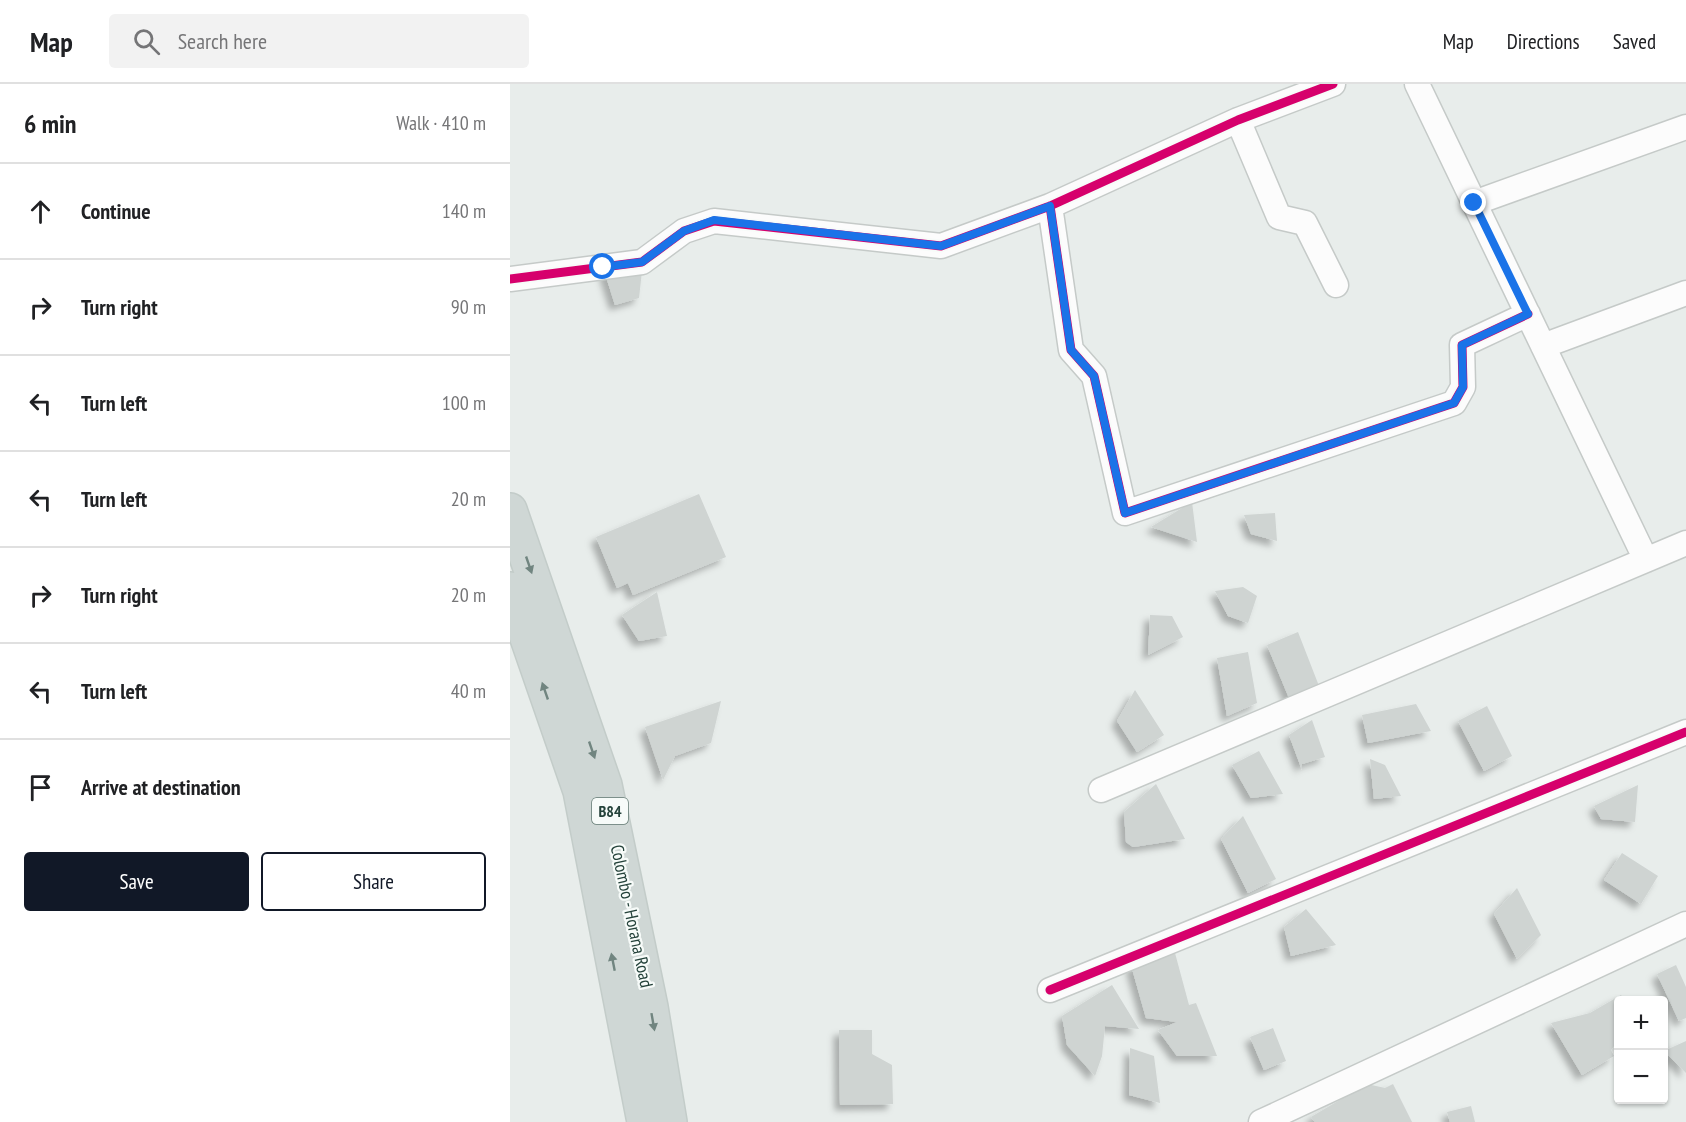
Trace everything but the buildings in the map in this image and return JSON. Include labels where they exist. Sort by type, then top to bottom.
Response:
[{"type":"main road","name":"Colombo - Horana Road","points":[[510,510],[604,785],[651,1006],[670,1122]]},
{"type":"main road","name":"Colombo - Horana Road","points":[[510,589],[580,791],[644,1122]]},
{"type":"street","points":[[510,279],[642,262],[684,231],[714,220],[941,246],[1050,206],[1238,120],[1333,84]]},
{"type":"street","points":[[1417,84],[1646,560]]},
{"type":"street","points":[[1238,120],[1279,216],[1305,223],[1336,285]]},
{"type":"street","points":[[1474,203],[1686,127]]},
{"type":"street","points":[[1050,206],[1071,350],[1094,376],[1125,513],[1454,403],[1463,387],[1462,345],[1528,314]]},
{"type":"street","points":[[1543,346],[1686,293]]},
{"type":"street","points":[[1101,790],[1686,543]]},
{"type":"street","points":[[1050,990],[1686,732]]},
{"type":"street","points":[[1261,1122],[1686,924]]},
{"type":"cycle path","points":[[510,279],[642,262],[684,231],[714,221],[941,246],[1050,206],[1238,120],[1333,84]]},
{"type":"cycle path","points":[[1050,206],[1071,350],[1094,376],[1125,513],[1454,403],[1463,387],[1462,345],[1528,314]]},
{"type":"cycle path","points":[[1050,990],[1686,732]]},
{"type":"route","points":[[603,267],[642,262],[684,231],[714,220],[941,246],[1050,206],[1071,350],[1094,376],[1125,513],[1454,403],[1463,387],[1462,345],[1528,314],[1474,203]]}]
